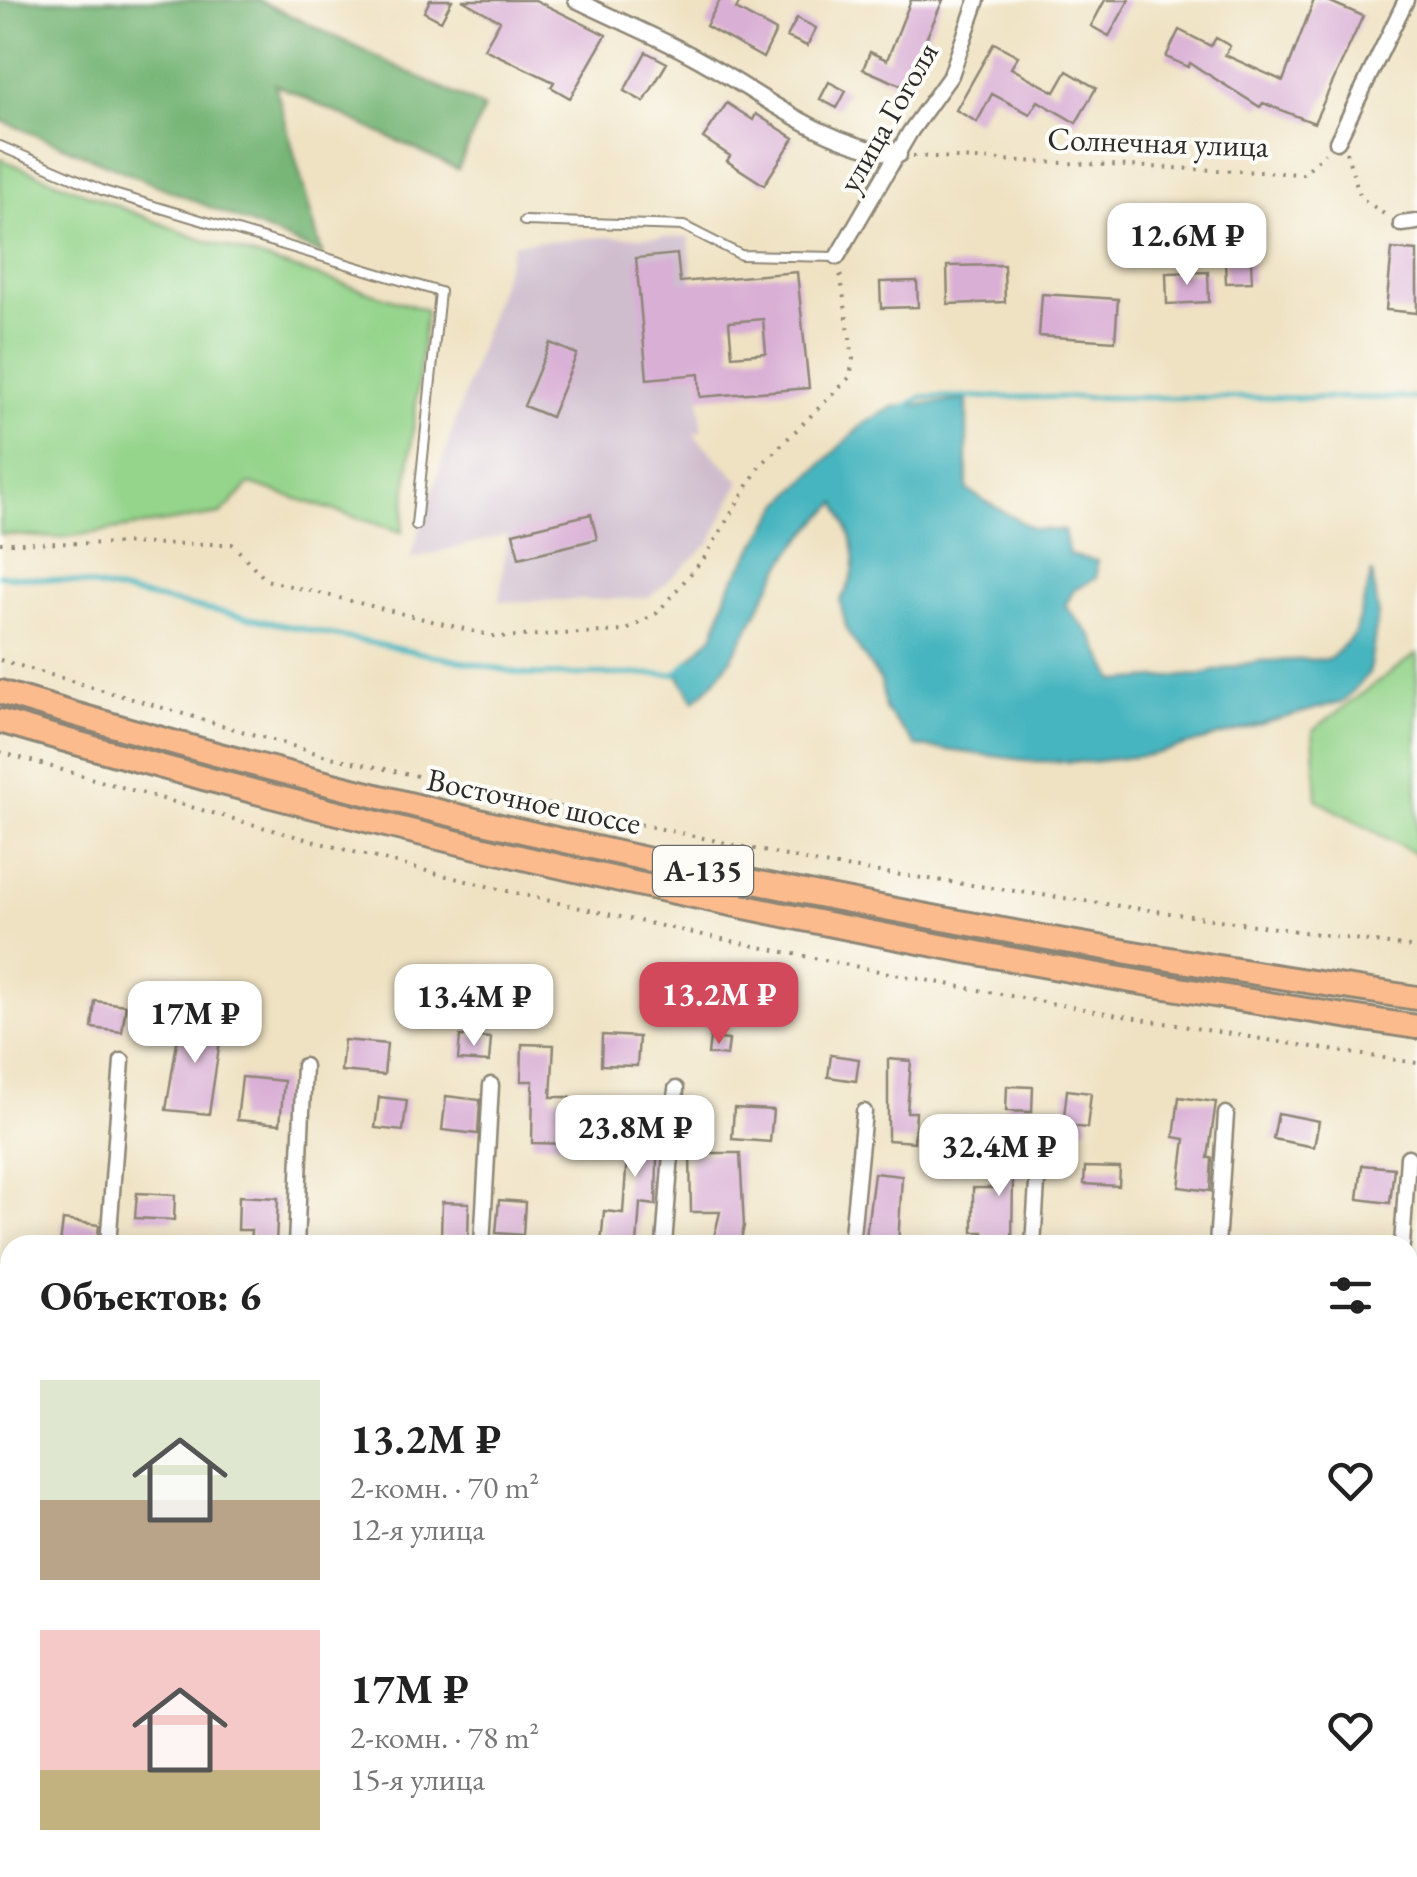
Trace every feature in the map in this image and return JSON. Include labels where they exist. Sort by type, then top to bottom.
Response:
[{"type":"highway","name":"Восточное шоссе","points":[[0,692],[436,814],[824,897],[1183,963],[1417,998]]},
{"type":"highway","name":"Восточное шоссе","points":[[0,721],[230,788],[516,860],[899,942],[1417,1027]]},
{"type":"street","points":[[576,0],[688,53],[828,136],[859,150],[899,155]]},
{"type":"street","name":"улица Гоголя","points":[[838,257],[910,132],[951,75],[977,0]]},
{"type":"street","points":[[1336,142],[1406,0]]},
{"type":"street","points":[[109,1235],[122,1062]]},
{"type":"street","points":[[296,1235],[304,1066]]},
{"type":"street","points":[[483,1235],[491,1085]]},
{"type":"street","points":[[665,1235],[676,1089]]},
{"type":"street","points":[[852,1235],[864,1112]]},
{"type":"street","points":[[1218,1235],[1226,1114]]},
{"type":"street","points":[[1034,1235],[1040,1137]]},
{"type":"street","points":[[1403,1235],[1408,1157]]},
{"type":"lane","points":[[0,146],[104,191],[440,292],[416,525]]},
{"type":"lane","points":[[524,221],[684,226],[741,255],[838,257]]},
{"type":"path","name":"Солнечная улица","points":[[899,155],[1042,166],[1303,174],[1336,142]]},
{"type":"path","points":[[1336,142],[1351,158],[1360,198],[1409,223]]},
{"type":"path","points":[[0,544],[232,544],[266,580],[497,637],[625,630],[657,614],[705,557],[758,467],[850,376],[853,358],[838,257]]},
{"type":"path","points":[[0,660],[330,757],[823,864],[1417,948]]},
{"type":"path","points":[[0,752],[268,830],[551,901],[1075,1010],[1417,1063]]},
{"type":"shaded area","points":[[689,237],[702,431],[693,434],[740,481],[710,543],[649,598],[499,602],[507,535],[410,559],[514,243]]},
{"type":"green space","points":[[0,0],[258,0],[484,108],[458,169],[275,84],[322,254],[0,120]]},
{"type":"green space","points":[[0,159],[197,238],[426,310],[402,532],[250,484],[221,514],[57,538],[0,534]]},
{"type":"green space","points":[[1417,653],[1417,855],[1317,800],[1313,730]]},
{"type":"water","points":[[967,400],[967,490],[1033,529],[1064,531],[1069,555],[1097,561],[1096,578],[1074,590],[1065,606],[1092,636],[1115,681],[1197,675],[1258,661],[1330,659],[1354,635],[1372,572],[1378,613],[1369,673],[1344,701],[1151,755],[1090,762],[1032,761],[916,746],[885,709],[881,682],[847,631],[840,601],[852,576],[854,553],[837,503],[790,554],[734,654],[694,701],[677,673],[714,634],[729,587],[782,503],[863,424],[893,407]]},
{"type":"building","points":[[430,0],[452,0],[441,21],[424,12]]},
{"type":"building","points":[[462,0],[535,0],[606,35],[570,98],[551,87],[554,82],[484,49],[500,21]]},
{"type":"building","points":[[720,0],[741,0],[736,9],[776,31],[763,58],[706,26]]},
{"type":"building","points":[[911,0],[943,0],[905,87],[863,69],[870,52],[887,60]]},
{"type":"building","points":[[1105,0],[1129,0],[1109,36],[1091,26]]},
{"type":"building","points":[[1314,0],[1326,0],[1363,16],[1314,123],[1263,103],[1260,107],[1190,63],[1188,67],[1166,57],[1179,30],[1211,46],[1216,38],[1230,46],[1225,55],[1283,81]]},
{"type":"building","points":[[797,18],[816,28],[807,46],[787,37]]},
{"type":"building","points":[[994,43],[1018,56],[1011,68],[1055,92],[1067,71],[1096,88],[1076,123],[1038,101],[1030,114],[992,94],[977,122],[956,110]]},
{"type":"building","points":[[646,52],[667,63],[644,102],[624,91]]},
{"type":"building","points":[[829,82],[846,91],[837,108],[820,99]]},
{"type":"building","points":[[727,103],[753,120],[756,114],[794,138],[764,185],[727,161],[730,156],[703,138]]},
{"type":"building","points":[[1392,249],[1417,251],[1417,313],[1386,310]]},
{"type":"building","points":[[677,254],[680,282],[797,272],[809,388],[700,397],[699,374],[647,379],[636,258]],"holes":[[[763,319],[766,353],[732,356],[729,322]]]},
{"type":"building","points":[[1251,261],[1252,282],[1226,283],[1225,262]]},
{"type":"building","points":[[1004,265],[1005,302],[948,304],[947,266]]},
{"type":"building","points":[[1208,272],[1209,302],[1167,304],[1166,273]]},
{"type":"building","points":[[917,281],[918,307],[881,308],[880,282]]},
{"type":"building","points":[[1042,294],[1118,299],[1115,341],[1039,336]]},
{"type":"building","points":[[550,343],[577,354],[551,417],[524,406]]},
{"type":"building","points":[[591,514],[597,539],[519,558],[513,533]]},
{"type":"building","points":[[95,1001],[126,1005],[122,1032],[92,1028]]},
{"type":"building","points":[[181,1017],[223,1021],[209,1114],[166,1110]]},
{"type":"building","points":[[602,1035],[639,1037],[637,1066],[601,1065]]},
{"type":"building","points":[[460,1036],[491,1038],[489,1062],[458,1060]]},
{"type":"building","points":[[710,1038],[729,1040],[727,1056],[708,1054]]},
{"type":"building","points":[[344,1040],[387,1044],[384,1075],[341,1071]]},
{"type":"building","points":[[522,1044],[554,1045],[551,1097],[571,1097],[570,1144],[532,1143],[533,1081],[521,1081]]},
{"type":"building","points":[[831,1055],[859,1059],[856,1081],[828,1077]]},
{"type":"building","points":[[888,1059],[911,1061],[907,1112],[916,1112],[914,1142],[888,1140]]},
{"type":"building","points":[[242,1077],[284,1081],[280,1124],[237,1120]]},
{"type":"building","points":[[1007,1086],[1033,1087],[1032,1112],[1006,1111]]},
{"type":"building","points":[[1067,1090],[1091,1093],[1087,1128],[1063,1125]]},
{"type":"building","points":[[446,1096],[480,1100],[478,1134],[442,1130]]},
{"type":"building","points":[[379,1097],[407,1100],[403,1131],[375,1128]]},
{"type":"building","points":[[1179,1097],[1216,1102],[1208,1158],[1212,1158],[1210,1191],[1179,1187],[1185,1139],[1174,1137]]},
{"type":"building","points":[[734,1108],[773,1110],[770,1142],[732,1139]]},
{"type":"building","points":[[630,1111],[658,1113],[656,1205],[640,1203],[638,1235],[602,1235],[604,1211],[623,1213]]},
{"type":"building","points":[[1278,1113],[1319,1121],[1314,1147],[1273,1139]]},
{"type":"building","points":[[995,1149],[1026,1150],[1025,1178],[1013,1177],[1012,1235],[973,1232],[973,1188],[993,1188]]},
{"type":"building","points":[[690,1153],[740,1153],[742,1235],[714,1235],[720,1212],[691,1212]]},
{"type":"building","points":[[1362,1165],[1394,1168],[1390,1203],[1358,1199]]},
{"type":"building","points":[[1085,1167],[1120,1168],[1119,1186],[1084,1184]]},
{"type":"building","points":[[874,1173],[902,1176],[899,1235],[866,1235]]},
{"type":"building","points":[[137,1193],[175,1195],[174,1220],[135,1218]]},
{"type":"building","points":[[239,1196],[278,1198],[276,1235],[251,1235],[251,1230],[238,1230]]},
{"type":"building","points":[[499,1200],[525,1202],[523,1235],[496,1233]]},
{"type":"building","points":[[442,1202],[469,1203],[468,1235],[441,1235]]},
{"type":"building","points":[[63,1220],[99,1225],[98,1235],[61,1235]]},
{"type":"waterway","points":[[903,408],[922,397],[1417,398]]},
{"type":"waterway","points":[[0,575],[69,581],[528,675],[675,674],[689,661]]}]
